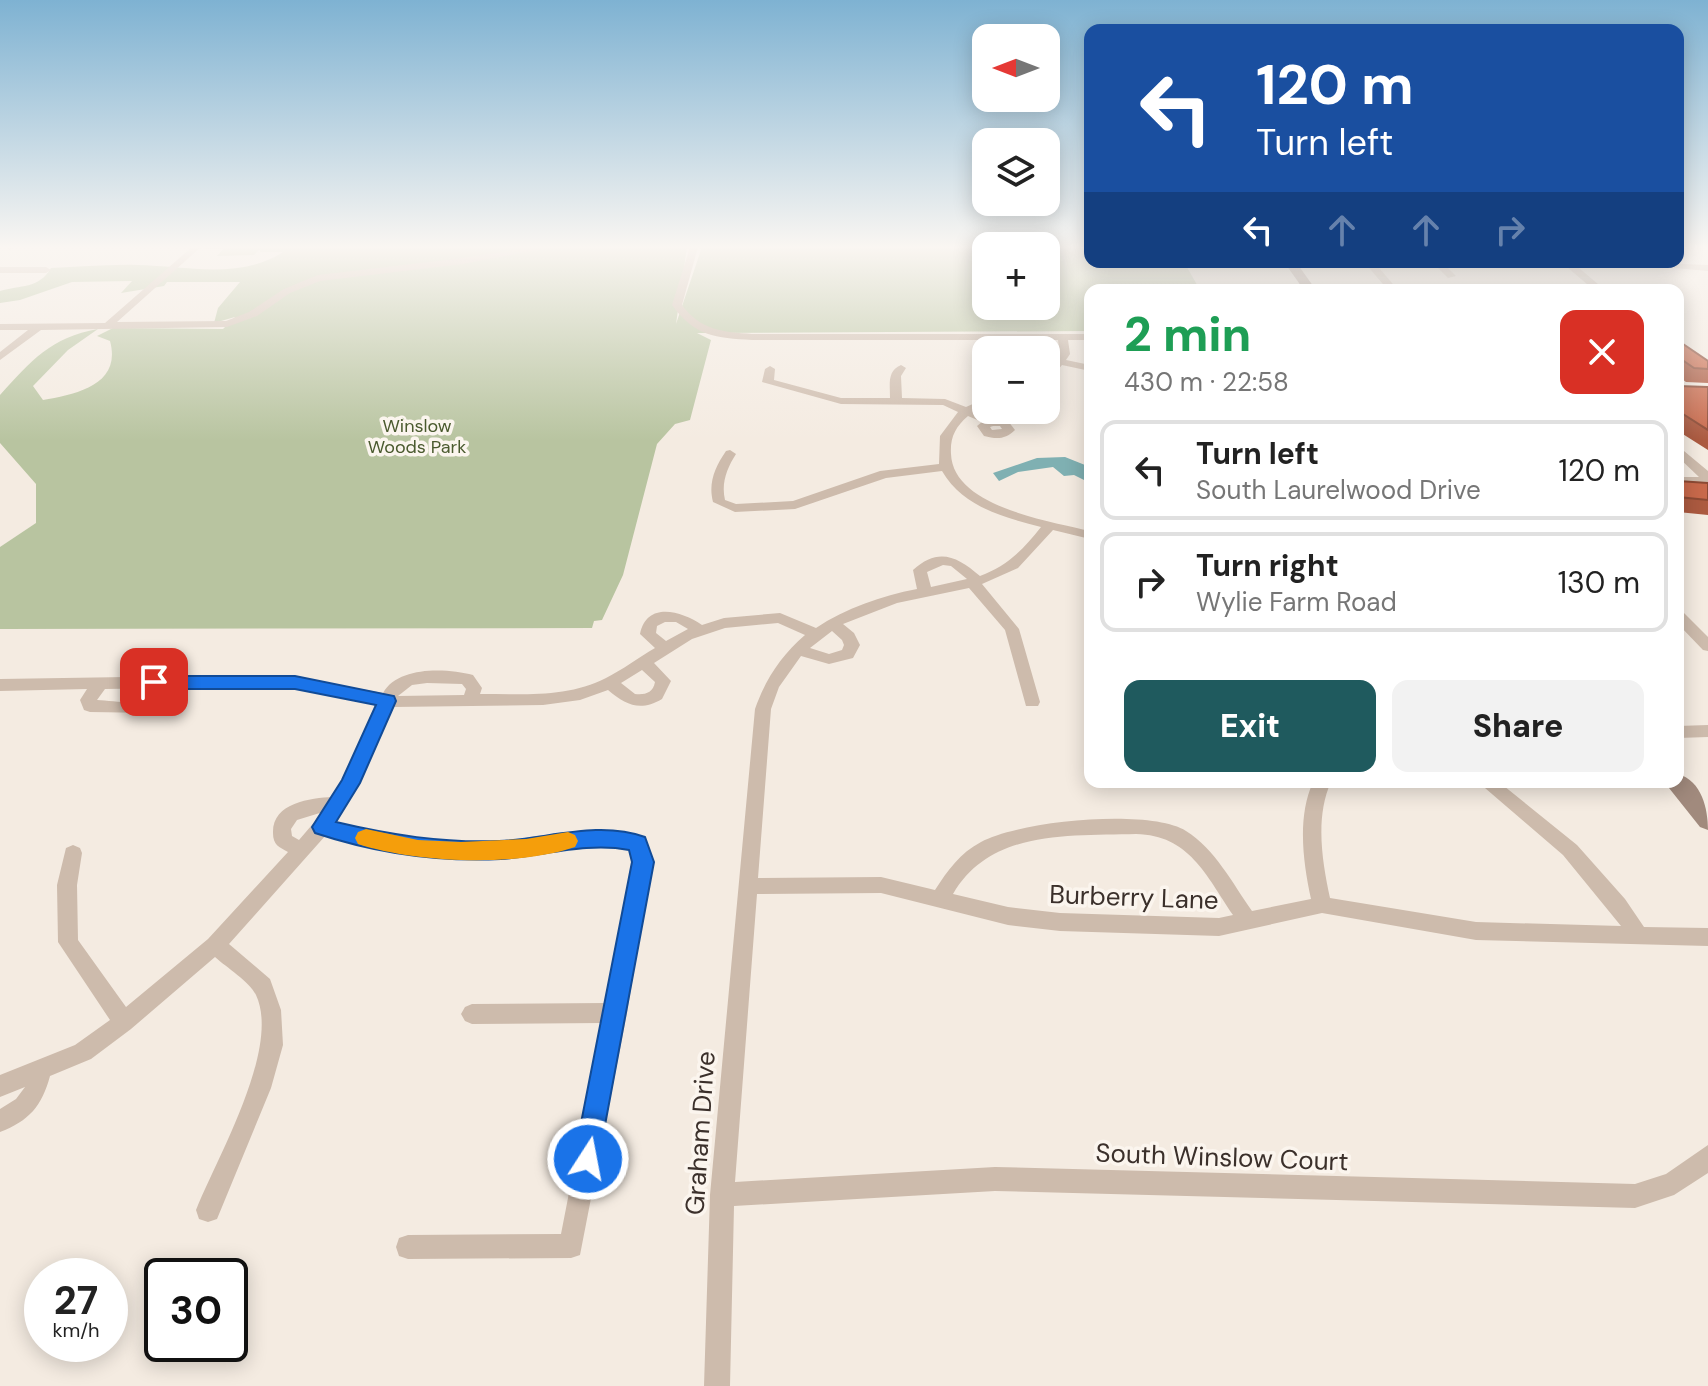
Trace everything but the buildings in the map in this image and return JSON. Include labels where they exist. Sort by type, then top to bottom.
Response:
[{"type":"main road","points":[[1682,788],[1708,821]]},
{"type":"street","points":[[108,325],[123,312]]},
{"type":"street","points":[[0,327],[227,324],[256,312]]},
{"type":"street","points":[[681,312],[686,321],[713,334],[752,337],[1084,337]]},
{"type":"street","points":[[0,357],[39,326]]},
{"type":"street","points":[[1063,338],[1065,354],[1062,362],[1084,367]]},
{"type":"street","points":[[896,402],[895,376],[901,368]]},
{"type":"street","points":[[770,369],[768,382],[815,396],[841,401],[945,402],[972,412]]},
{"type":"street","points":[[972,408],[952,425],[944,440],[946,467],[959,486],[983,503],[1016,517],[1084,534]]},
{"type":"street","points":[[730,454],[721,465],[716,497],[725,507],[795,505],[884,474],[946,467]]},
{"type":"street","points":[[1684,456],[1708,479]]},
{"type":"street","points":[[1684,481],[1708,479]]},
{"type":"street","name":"Graham Drive","points":[[717,1386],[722,1195],[763,709],[775,678],[797,649],[815,633],[832,623],[894,599],[974,581],[1018,562],[1050,525]]},
{"type":"street","points":[[925,592],[919,575],[932,562],[955,562],[974,581],[1012,629],[1032,702]]},
{"type":"street","points":[[664,648],[648,634],[650,624],[659,618],[682,618],[699,630]]},
{"type":"street","points":[[0,685],[295,683],[387,701],[561,697],[610,683],[664,648],[699,630],[740,620],[770,618],[787,620],[815,633]]},
{"type":"street","points":[[1684,621],[1708,646]]},
{"type":"street","points":[[797,649],[829,659],[848,654],[852,645],[849,637],[832,623]]},
{"type":"street","points":[[610,683],[631,700],[653,697],[663,686],[663,681],[644,663]]},
{"type":"street","points":[[0,1086],[83,1052],[124,1022],[215,945],[322,827],[338,804],[395,686],[406,680],[461,679],[470,681],[474,688],[470,701]]},
{"type":"street","points":[[101,683],[88,700],[90,706],[153,707],[168,699],[180,682]]},
{"type":"street","points":[[1684,732],[1708,731]]},
{"type":"street","points":[[1320,788],[1316,797],[1314,867],[1322,905]]},
{"type":"street","points":[[1494,788],[1570,850],[1618,905],[1639,935]]},
{"type":"street","points":[[301,850],[283,840],[281,826],[286,819],[304,808],[338,804]]},
{"type":"street","points":[[322,827],[394,845],[443,850],[502,850],[616,839],[637,843],[643,862],[571,1246],[408,1247]]},
{"type":"street","points":[[941,898],[951,875],[961,864],[996,842],[1048,829],[1152,827],[1176,834],[1192,846],[1248,921]]},
{"type":"street","points":[[73,853],[67,885],[68,942],[124,1022]]},
{"type":"street","name":"Burberry Lane","points":[[749,886],[881,885],[1031,920],[1219,927],[1322,905],[1476,931],[1708,937]]},
{"type":"street","points":[[208,1210],[260,1088],[272,1045],[271,1010],[263,986],[215,945]]},
{"type":"street","points":[[472,1014],[616,1013]]},
{"type":"street","points":[[0,1121],[27,1106],[34,1096],[41,1069]]},
{"type":"street","name":"South Winslow Court","points":[[722,1195],[995,1179],[1635,1196],[1661,1190],[1687,1178],[1708,1157]]},
{"type":"green space","name":"Winslow Woods Park","points":[[217,312],[678,312],[676,324],[680,312],[972,312],[972,320],[1060,320],[1060,312],[1084,312],[1084,331],[697,333],[711,340],[690,420],[675,424],[657,444],[623,575],[602,620],[594,621],[592,628],[0,629],[0,547],[36,523],[36,484],[0,443],[0,395],[43,352],[82,333],[98,329],[68,350],[33,386],[43,400],[82,390],[103,377],[112,356],[110,341],[97,336],[113,328],[223,329],[235,317],[214,323]]},
{"type":"water","points":[[1065,457],[1084,465],[1084,480],[1074,475],[1064,476],[1053,467],[1018,472],[999,481],[993,473],[1037,458]]},
{"type":"slow traffic","points":[[366,838],[418,849],[461,851],[526,848],[568,841]]},
{"type":"route","points":[[154,682],[295,683],[387,701],[350,783],[322,827],[418,849],[502,850],[567,841],[616,839],[637,843],[643,862],[588,1159]]}]
